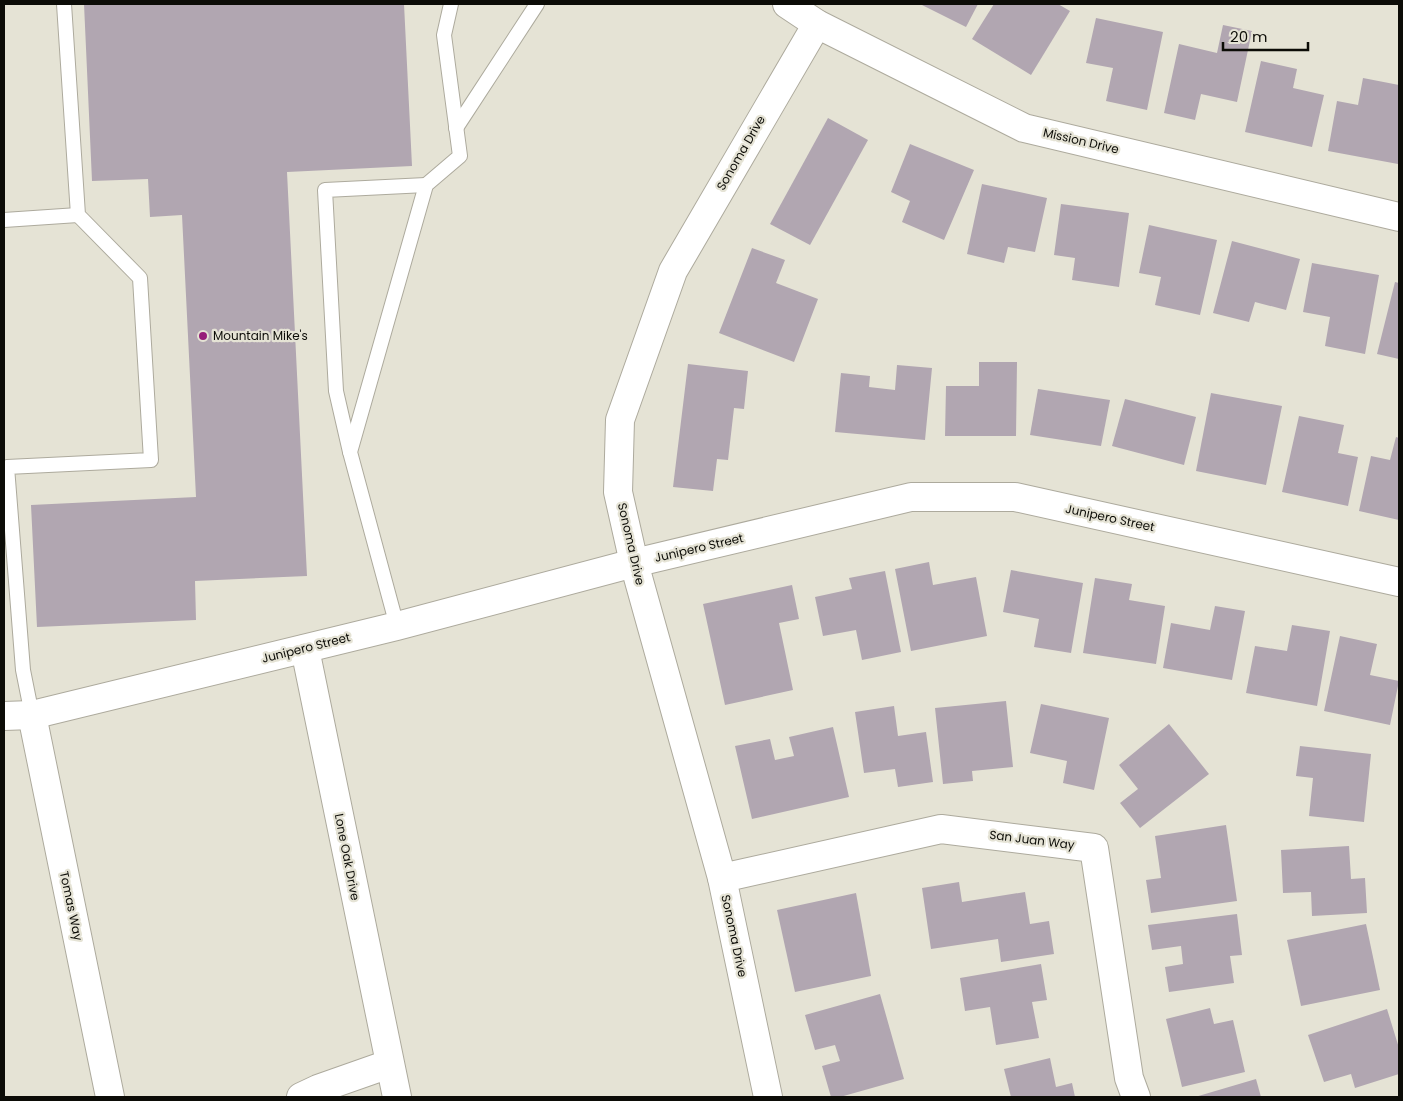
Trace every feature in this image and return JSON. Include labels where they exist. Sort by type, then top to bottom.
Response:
[{"type":"street","name":"Mission Drive","points":[[787,4],[817,24],[1024,128],[1399,217]]},
{"type":"street","name":"Sonoma Drive","points":[[768,1097],[722,878],[634,563],[618,492],[620,420],[673,271],[817,24]]},
{"type":"street","name":"Junipero Street","points":[[4,716],[32,715],[306,649],[634,563],[911,497],[1015,496],[1399,582]]},
{"type":"street","name":"Lone Oak Drive","points":[[306,649],[397,1097]]},
{"type":"street","name":"Tomas Way","points":[[32,715],[110,1097]]},
{"type":"street","name":"San Juan Way","points":[[722,878],[941,829],[1094,848],[1129,1078],[1136,1097]]},
{"type":"street","points":[[301,1097],[318,1089],[389,1064]]},
{"type":"lane","points":[[32,715],[23,670],[7,466],[152,460],[140,278],[78,215],[64,4]]},
{"type":"lane","points":[[350,452],[426,185],[460,156],[444,35],[451,4]]},
{"type":"lane","points":[[456,128],[537,4]]},
{"type":"lane","points":[[397,626],[350,452],[336,391],[325,190],[426,185]]},
{"type":"lane","points":[[4,220],[78,215]]},
{"type":"building","points":[[84,4],[404,4],[412,166],[287,172],[307,576],[195,581],[196,620],[37,627],[31,505],[196,497],[182,215],[150,217],[148,179],[92,181]]},
{"type":"building","points":[[920,4],[978,4],[966,27]]},
{"type":"building","points":[[994,4],[1058,4],[1070,11],[1031,75],[972,39]]},
{"type":"building","points":[[1096,18],[1163,32],[1147,110],[1106,101],[1113,68],[1086,63]]},
{"type":"building","points":[[1223,25],[1252,31],[1237,102],[1201,94],[1195,120],[1164,113],[1179,44],[1217,53]]},
{"type":"building","points":[[1261,61],[1297,69],[1293,88],[1324,95],[1312,147],[1245,132]]},
{"type":"building","points":[[1363,78],[1399,85],[1398,164],[1328,151],[1337,101],[1358,105]]},
{"type":"building","points":[[828,118],[868,140],[810,245],[770,224]]},
{"type":"building","points":[[910,144],[974,170],[944,240],[902,222],[910,201],[891,192]]},
{"type":"building","points":[[982,184],[1047,198],[1035,252],[1008,247],[1004,263],[967,254]]},
{"type":"building","points":[[1061,204],[1129,213],[1119,287],[1072,280],[1075,258],[1054,255]]},
{"type":"building","points":[[1149,225],[1217,240],[1200,315],[1155,305],[1161,277],[1139,273]]},
{"type":"building","points":[[1232,241],[1300,259],[1286,310],[1255,302],[1249,322],[1213,313]]},
{"type":"building","points":[[752,248],[785,260],[776,283],[818,299],[794,362],[719,333]]},
{"type":"building","points":[[1312,263],[1379,275],[1365,354],[1325,346],[1330,317],[1303,312]]},
{"type":"building","points":[[1395,282],[1399,283],[1399,359],[1377,354]]},
{"type":"building","points":[[979,362],[1017,362],[1016,436],[945,436],[946,386],[979,386]]},
{"type":"building","points":[[688,364],[748,371],[744,409],[734,408],[728,460],[717,459],[713,491],[673,487]]},
{"type":"building","points":[[897,365],[932,368],[925,440],[835,432],[841,373],[870,376],[869,387],[895,390]]},
{"type":"building","points":[[1038,389],[1110,400],[1101,446],[1030,435]]},
{"type":"building","points":[[1211,393],[1282,406],[1266,485],[1196,471]]},
{"type":"building","points":[[1125,399],[1196,417],[1184,465],[1112,446]]},
{"type":"building","points":[[1299,416],[1344,425],[1338,453],[1358,457],[1348,506],[1282,492]]},
{"type":"building","points":[[1396,437],[1399,438],[1399,520],[1359,511],[1371,456],[1390,460]]},
{"type":"building","points":[[929,562],[933,585],[976,577],[987,636],[911,651],[895,569]]},
{"type":"building","points":[[1011,570],[1083,583],[1071,653],[1034,647],[1039,619],[1003,612]]},
{"type":"building","points":[[885,571],[901,652],[862,660],[856,630],[823,636],[815,597],[852,589],[849,578]]},
{"type":"building","points":[[1095,578],[1132,584],[1129,600],[1165,606],[1156,664],[1083,653]]},
{"type":"building","points":[[792,585],[799,619],[779,623],[793,690],[725,705],[703,604]]},
{"type":"building","points":[[1215,606],[1245,611],[1232,680],[1163,668],[1171,623],[1210,630]]},
{"type":"building","points":[[1292,625],[1330,631],[1317,706],[1246,693],[1255,646],[1287,651]]},
{"type":"building","points":[[1340,636],[1377,644],[1370,675],[1399,681],[1390,725],[1324,711]]},
{"type":"building","points":[[1006,701],[1013,767],[972,771],[973,781],[943,784],[935,708]]},
{"type":"building","points":[[1041,704],[1109,718],[1094,790],[1063,783],[1067,761],[1030,753]]},
{"type":"building","points":[[894,706],[898,736],[926,732],[933,782],[898,787],[895,769],[864,773],[855,712]]},
{"type":"building","points":[[1169,724],[1209,774],[1140,828],[1120,803],[1138,789],[1119,765]]},
{"type":"building","points":[[833,727],[849,797],[752,819],[735,746],[770,739],[775,760],[794,756],[789,737]]},
{"type":"building","points":[[1300,746],[1371,754],[1364,822],[1309,816],[1313,778],[1296,776]]},
{"type":"building","points":[[1226,825],[1237,901],[1151,913],[1146,880],[1161,878],[1155,836]]},
{"type":"building","points":[[1349,846],[1351,879],[1365,878],[1367,913],[1312,916],[1311,892],[1283,893],[1281,850]]},
{"type":"building","points":[[959,882],[962,902],[1025,892],[1030,924],[1049,921],[1054,954],[1001,962],[998,939],[931,949],[922,888]]},
{"type":"building","points":[[856,893],[871,976],[795,992],[777,910]]},
{"type":"building","points":[[1237,914],[1242,955],[1230,956],[1234,983],[1169,992],[1165,967],[1183,964],[1181,946],[1152,950],[1148,925]]},
{"type":"building","points":[[1366,924],[1380,990],[1301,1006],[1287,940]]},
{"type":"building","points":[[1041,964],[1047,1000],[1032,1002],[1039,1038],[996,1045],[990,1007],[965,1011],[960,978]]},
{"type":"building","points":[[880,994],[904,1079],[840,1097],[831,1097],[822,1066],[840,1061],[835,1045],[815,1050],[805,1015]]},
{"type":"building","points":[[1210,1008],[1214,1024],[1233,1020],[1245,1072],[1182,1087],[1166,1019]]},
{"type":"building","points":[[1387,1009],[1399,1048],[1399,1074],[1355,1088],[1351,1074],[1324,1082],[1308,1035]]},
{"type":"building","points":[[1050,1058],[1056,1087],[1072,1083],[1075,1097],[1011,1097],[1004,1069]]},
{"type":"building","points":[[1256,1079],[1261,1097],[1195,1097]]},
{"type":"place","name":"Mountain Mike's","points":[[203,336]]}]
